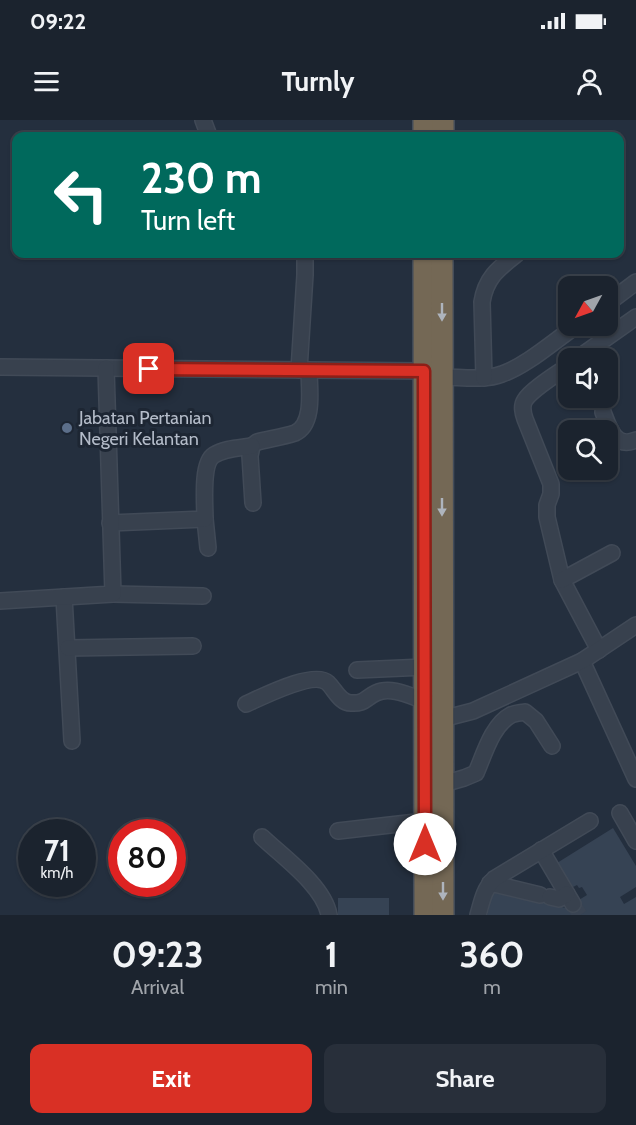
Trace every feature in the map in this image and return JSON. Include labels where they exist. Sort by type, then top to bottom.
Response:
[{"type":"highway","points":[[424,258],[433,374],[442,719],[443,915]]},
{"type":"highway","points":[[425,915],[424,668],[433,374],[442,258]]},
{"type":"street","points":[[208,548],[205,519],[206,473],[212,456],[296,432],[305,425],[309,416],[304,370],[305,258]]},
{"type":"street","points":[[484,378],[482,302],[484,290],[489,279],[512,258]]},
{"type":"street","points":[[618,296],[636,282]]},
{"type":"street","points":[[592,348],[636,316]]},
{"type":"street","points":[[0,367],[304,370],[484,378],[501,375],[519,366],[562,336]]},
{"type":"street","points":[[106,368],[112,594]]},
{"type":"street","points":[[558,373],[533,391],[524,401],[522,410],[551,484],[546,505],[547,517],[562,580],[599,650]]},
{"type":"street","points":[[603,412],[611,433],[617,439],[624,442],[636,440]]},
{"type":"street","points":[[252,446],[250,456],[253,503]]},
{"type":"street","points":[[110,523],[205,519]]},
{"type":"street","points":[[562,580],[612,553]]},
{"type":"street","points":[[0,602],[112,594],[203,596]]},
{"type":"street","points":[[64,597],[72,741]]},
{"type":"street","points":[[442,719],[473,711],[582,661],[636,625]]},
{"type":"street","points":[[68,648],[193,646]]},
{"type":"street","points":[[582,661],[635,774]]},
{"type":"street","points":[[357,670],[424,668]]},
{"type":"street","points":[[246,704],[314,678],[325,680],[339,697],[348,703],[364,702],[377,692],[392,690],[424,701]]},
{"type":"street","points":[[442,784],[476,773],[494,731],[502,720],[513,714],[525,712],[536,720],[552,746]]},
{"type":"street","points":[[620,813],[636,841]]},
{"type":"street","points":[[338,831],[424,821]]},
{"type":"street","points":[[478,915],[483,893],[490,883],[590,821]]},
{"type":"street","points":[[262,837],[314,884],[326,904],[329,915]]},
{"type":"street","points":[[490,883],[559,899],[570,899],[541,850]]},
{"type":"building","points":[[613,828],[636,866],[636,887],[620,897],[624,904],[636,897],[636,915],[487,915],[493,890],[541,891],[549,904],[566,908],[587,895],[582,887],[579,888],[577,885],[573,887],[557,863]]},
{"type":"building","points":[[338,898],[389,898],[389,915],[338,915]]},
{"type":"tunnel","points":[[573,904],[580,915]]},
{"type":"place","name":"Jabatan Pertanian Negeri Kelantan","points":[[67,428]]},
{"type":"route","points":[[149,369],[424,371],[425,844]]}]
